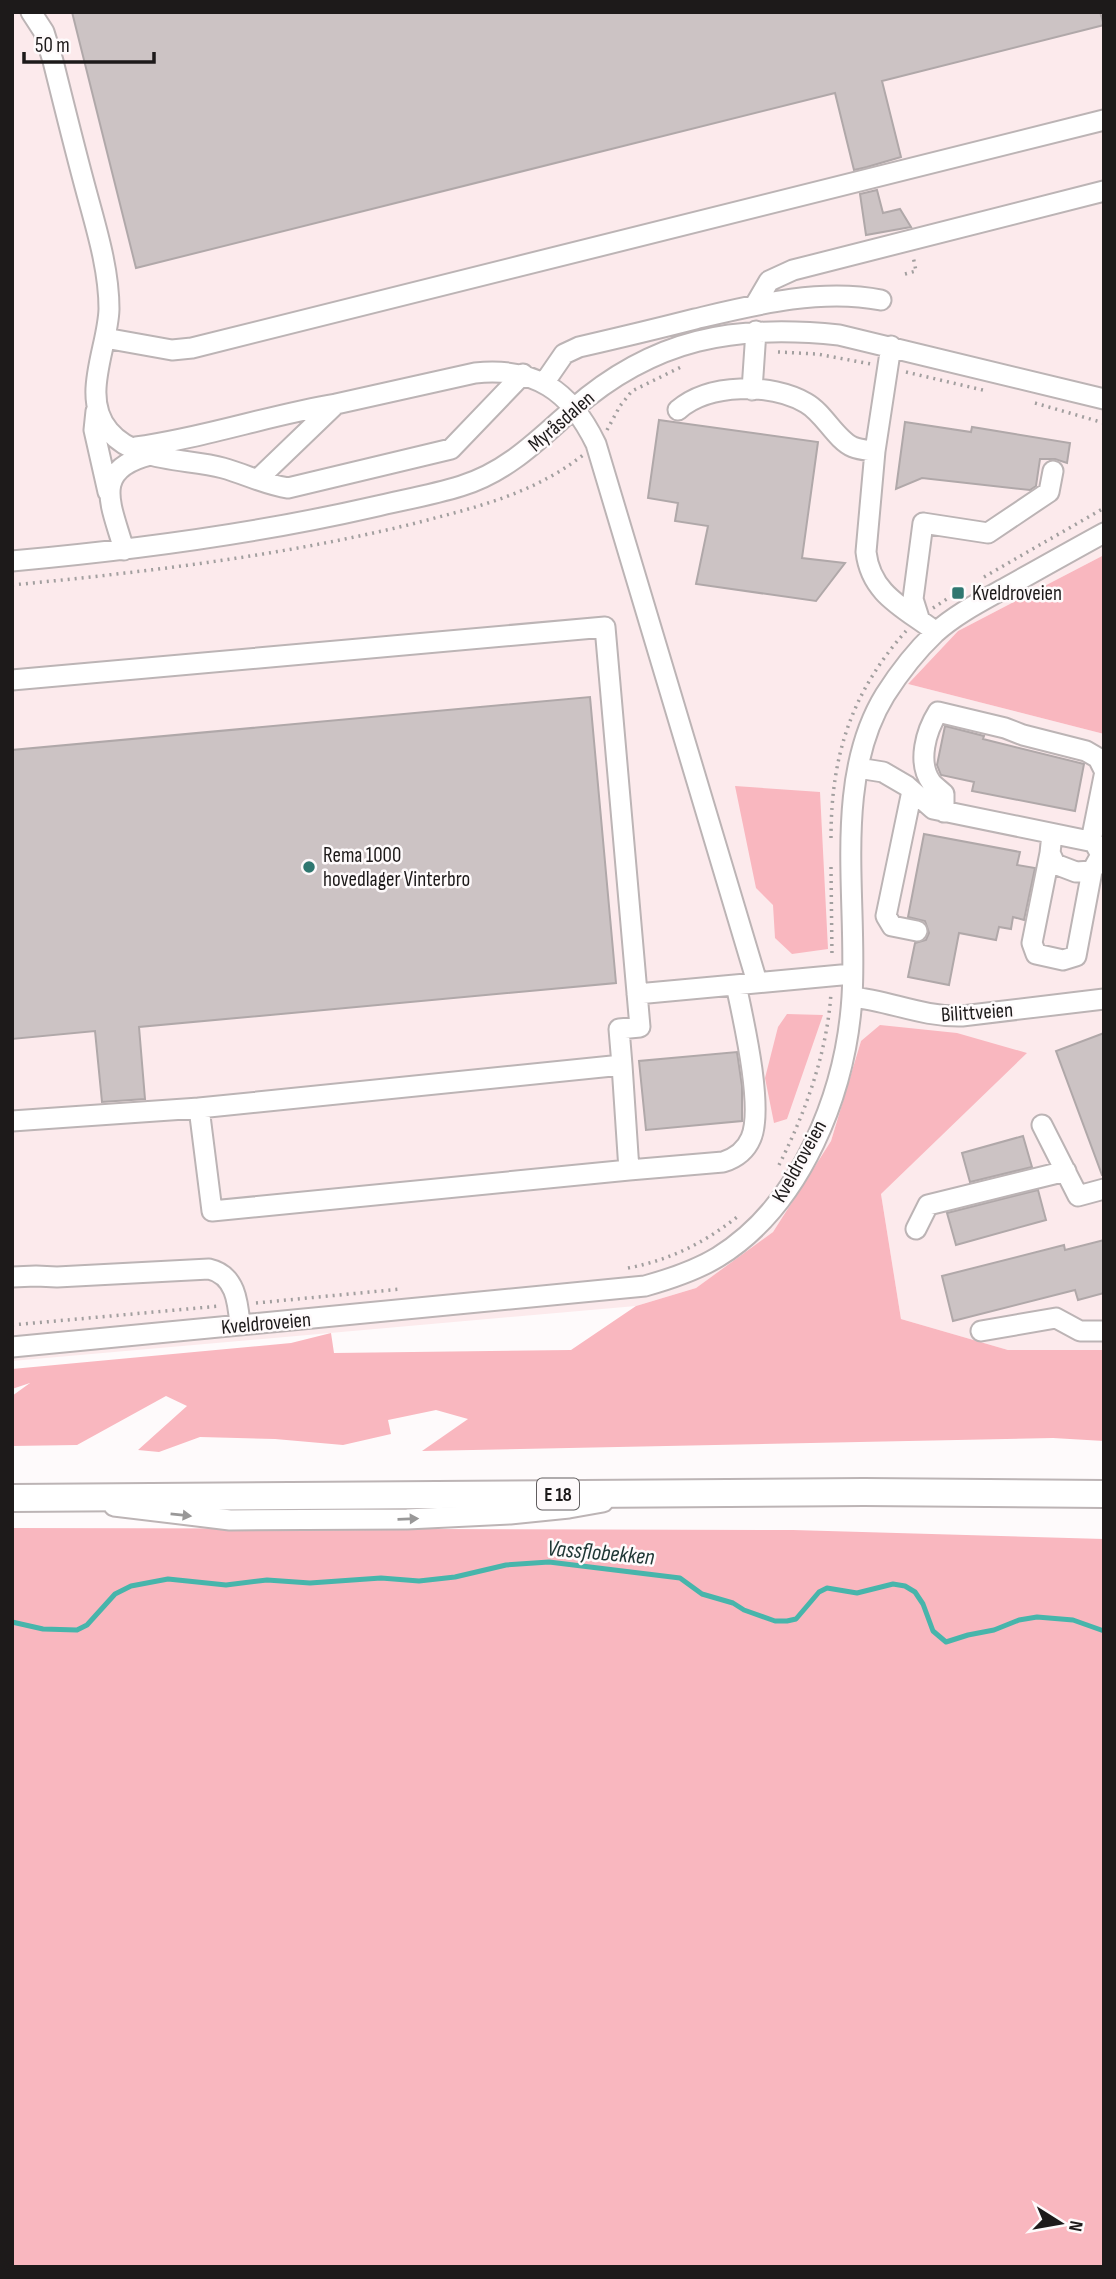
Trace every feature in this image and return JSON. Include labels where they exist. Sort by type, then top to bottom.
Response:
[{"type":"highway","name":"E 18","points":[[12,1488],[862,1480],[1104,1481]]},
{"type":"highway","name":"E 18","points":[[12,1498],[1030,1492],[1104,1494]]},
{"type":"street","points":[[31,12],[44,32],[102,252],[109,306],[98,377],[94,430],[124,550]]},
{"type":"street","points":[[105,338],[172,350],[192,348],[1104,120]]},
{"type":"street","points":[[755,304],[769,281],[786,272],[1104,191]]},
{"type":"street","points":[[544,383],[564,354],[579,347],[755,304],[828,296],[865,296],[881,300]]},
{"type":"street","points":[[752,390],[756,331]]},
{"type":"street","name":"Myråsdalen","points":[[12,561],[124,550],[306,522],[462,486],[506,466],[603,385],[660,353],[710,337],[756,331],[828,334],[891,346],[1104,399]]},
{"type":"street","points":[[891,346],[875,451],[866,552],[868,566],[880,591],[936,632]]},
{"type":"street","points":[[130,447],[189,438],[284,414],[475,373],[510,371],[523,374],[562,394],[575,408],[596,444],[757,982]]},
{"type":"street","points":[[96,411],[107,429],[130,447],[150,455],[222,467],[273,486],[288,488],[452,449],[523,374]]},
{"type":"street","points":[[678,410],[701,396],[752,390],[789,395],[807,403],[821,414],[853,447],[875,451]]},
{"type":"street","points":[[258,479],[336,404]]},
{"type":"street","points":[[108,492],[121,467],[134,459],[150,455]]},
{"type":"street","points":[[919,618],[913,599],[923,523],[988,533],[1049,492],[1053,471]]},
{"type":"street","name":"Kveldroveien","points":[[12,1347],[618,1290],[673,1278],[718,1257],[739,1242],[772,1210],[790,1186],[830,1101],[839,1073],[852,997],[853,813],[858,768],[864,742],[885,695],[920,648],[936,632],[970,608],[1104,533]]},
{"type":"street","points":[[12,680],[605,627],[640,1027],[619,1029],[629,1170]]},
{"type":"street","points":[[943,812],[944,794],[930,781],[923,759],[930,725],[938,712],[1086,751],[1098,758],[1104,770]]},
{"type":"street","points":[[858,768],[883,772],[912,790],[933,809],[1051,843],[1094,842],[1101,855],[1092,871],[1076,956],[1063,960],[1036,954],[1032,943],[1051,843]]},
{"type":"street","points":[[1091,841],[1104,776]]},
{"type":"street","points":[[912,790],[886,916],[892,926],[917,931]]},
{"type":"street","points":[[1051,843],[1055,864],[1076,872],[1092,871]]},
{"type":"street","points":[[637,994],[852,974]]},
{"type":"street","points":[[199,1108],[212,1211],[723,1162],[733,1159],[745,1148],[752,1137],[755,1118],[749,1049],[736,985]]},
{"type":"street","name":"Bilittveien","points":[[852,997],[924,1014],[945,1016],[1104,999]]},
{"type":"street","points":[[12,1121],[199,1108],[622,1065]]},
{"type":"street","points":[[1042,1125],[1078,1196],[1104,1189]]},
{"type":"street","points":[[916,1229],[928,1205],[1066,1171]]},
{"type":"street","points":[[12,1278],[209,1269],[222,1274],[232,1287],[238,1305],[240,1325]]},
{"type":"street","points":[[981,1331],[1056,1318],[1080,1331],[1104,1331]]},
{"type":"path","points":[[909,278],[905,274],[916,271],[912,251]]},
{"type":"path","points":[[754,352],[817,354],[995,393]]},
{"type":"path","points":[[12,585],[105,577],[351,539],[503,500],[551,476],[596,444],[632,391],[663,374],[691,364]]},
{"type":"path","points":[[1033,402],[1104,423]]},
{"type":"shaded area","points":[[12,12],[1104,12],[1104,555],[958,631],[908,684],[1104,734],[1104,1350],[1008,1350],[901,1319],[881,1194],[1026,1053],[861,1041],[831,1141],[773,1232],[696,1288],[636,1306],[12,1361]]},
{"type":"shaded area","points":[[1104,555],[1104,734],[908,684],[958,631]]},
{"type":"shaded area","points":[[735,786],[820,792],[828,949],[792,954],[775,938],[773,905],[756,888]]},
{"type":"shaded area","points":[[787,1014],[823,1015],[787,1119],[774,1123],[765,1078],[778,1027]]},
{"type":"shaded area","points":[[880,1025],[957,1033],[1027,1053],[881,1194],[901,1319],[1008,1350],[1104,1350],[1104,1441],[1053,1438],[422,1451],[468,1419],[436,1410],[388,1420],[391,1434],[343,1445],[275,1439],[200,1437],[159,1452],[138,1450],[187,1406],[166,1396],[77,1445],[12,1446],[12,1396],[30,1383],[12,1389],[12,1369],[291,1343],[331,1333],[334,1353],[571,1350],[636,1306],[696,1288],[773,1232],[831,1141],[861,1041]]},
{"type":"shaded area","points":[[12,1528],[793,1530],[1104,1539],[1104,2267],[12,2267]]},
{"type":"building","points":[[72,12],[1100,12],[1104,25],[882,81],[901,157],[867,167],[854,170],[835,93],[136,268]]},
{"type":"building","points":[[877,190],[883,213],[900,209],[911,227],[866,235],[860,194]]},
{"type":"building","points":[[659,420],[818,442],[802,558],[845,563],[816,601],[696,584],[708,526],[675,521],[678,503],[648,498]]},
{"type":"building","points":[[905,422],[971,432],[972,427],[1070,443],[1067,463],[1055,459],[1040,459],[1036,486],[1030,490],[922,478],[896,489]]},
{"type":"building","name":"Rema 1000 hovedlager Vinterbro","points":[[590,697],[616,983],[139,1027],[145,1099],[102,1102],[95,1031],[12,1039],[12,750]]},
{"type":"building","points":[[945,726],[984,736],[983,739],[1084,764],[1075,811],[972,791],[974,782],[941,775],[937,765]]},
{"type":"building","points":[[924,834],[1020,852],[1017,865],[1035,868],[1024,920],[1013,917],[1011,929],[999,927],[996,940],[959,933],[949,985],[908,977],[915,943],[926,940],[929,933],[925,921],[908,917]]},
{"type":"building","points":[[1104,1033],[1104,1175],[1102,1175],[1056,1051]]},
{"type":"building","points":[[737,1052],[742,1086],[742,1121],[646,1130],[639,1061]]},
{"type":"building","points":[[1023,1136],[1032,1167],[970,1182],[962,1153]]},
{"type":"building","points":[[1038,1190],[1046,1220],[956,1245],[947,1213]]},
{"type":"building","points":[[1104,1240],[1104,1293],[1078,1300],[1075,1290],[953,1321],[942,1276],[1064,1245],[1065,1250]]},
{"type":"waterway","name":"Vassflobekken","points":[[12,1622],[43,1629],[77,1630],[87,1625],[115,1594],[131,1586],[168,1579],[226,1585],[267,1580],[310,1583],[381,1578],[419,1581],[455,1577],[506,1565],[549,1562],[680,1578],[702,1594],[733,1603],[744,1610],[775,1621],[796,1619],[819,1592],[827,1588],[857,1593],[893,1584],[905,1586],[915,1592],[923,1604],[933,1631],[946,1642],[1037,1617],[1073,1620],[1104,1631]]},
{"type":"place","name":"Kveldroveien","points":[[958,593]]},
{"type":"place","name":"Rema 1000 hovedlager Vinterbro","points":[[309,867]]}]
